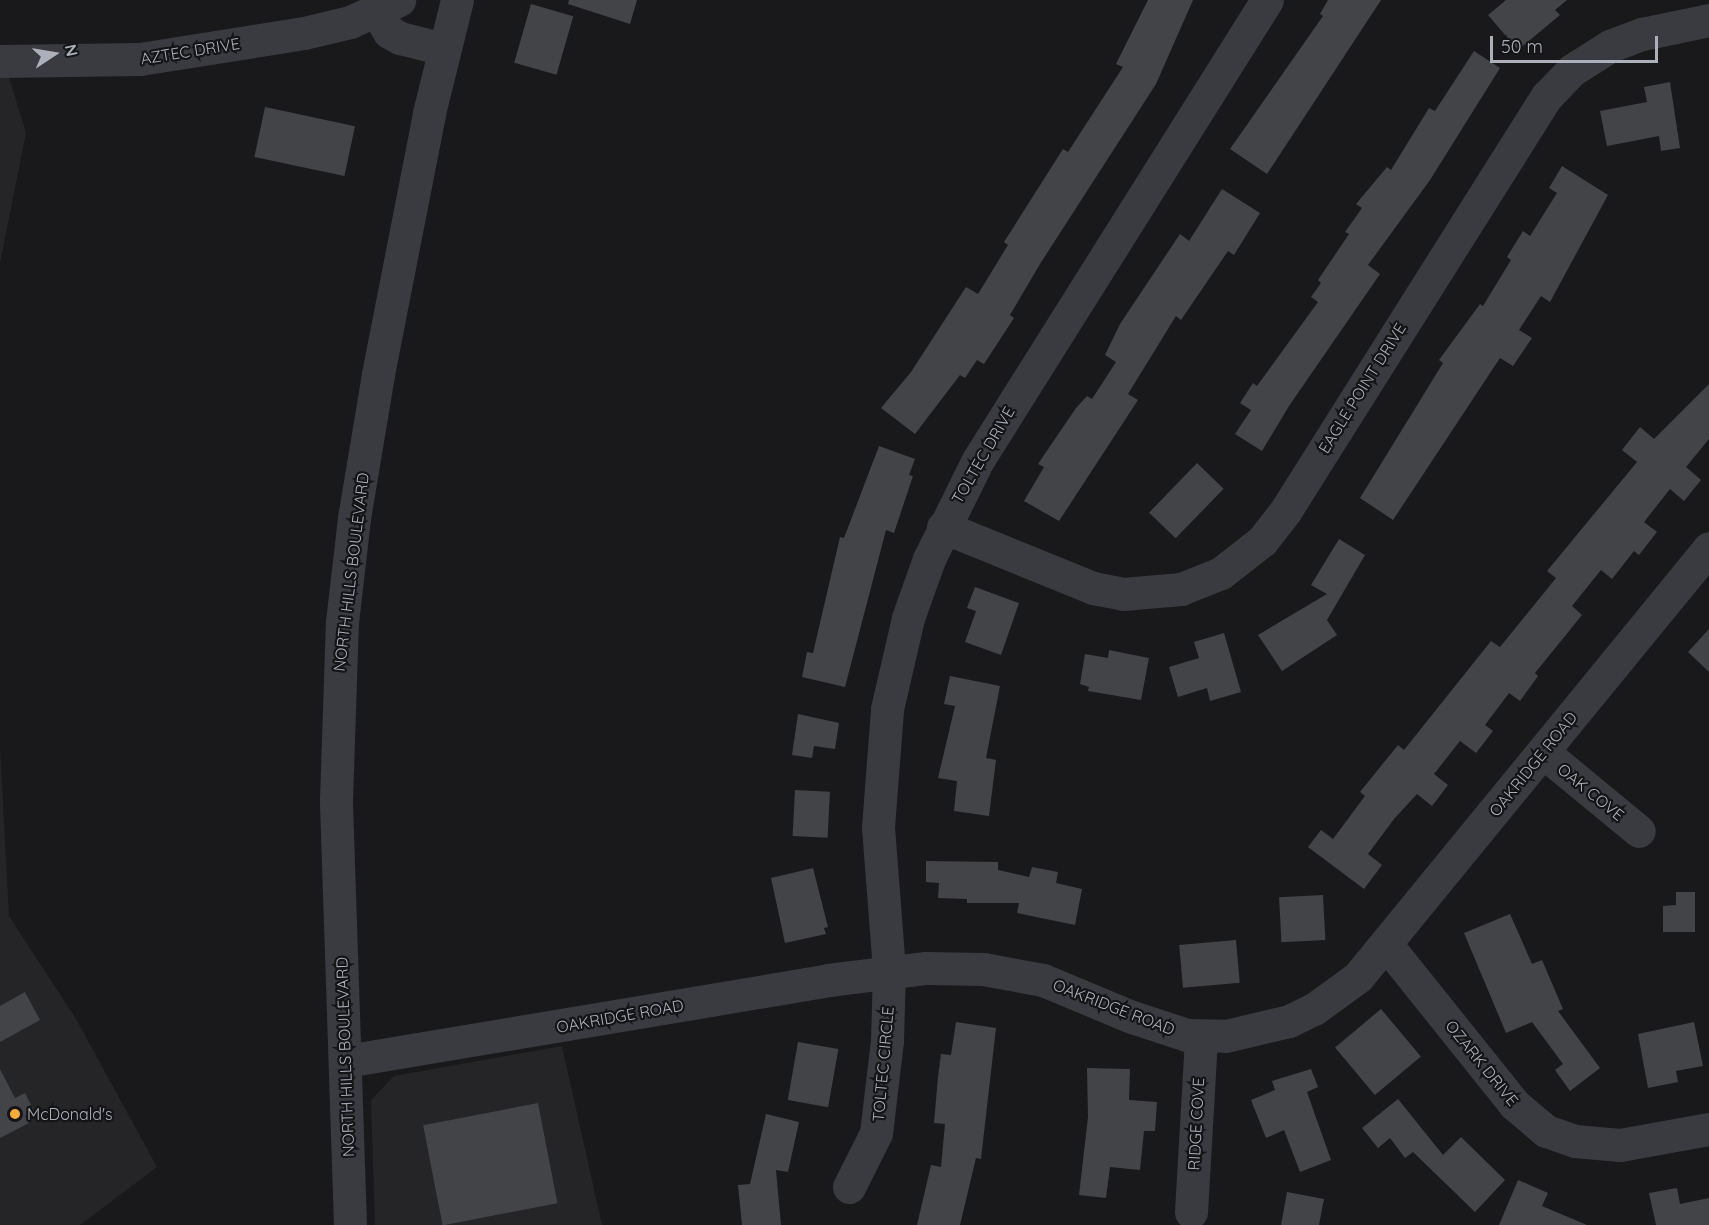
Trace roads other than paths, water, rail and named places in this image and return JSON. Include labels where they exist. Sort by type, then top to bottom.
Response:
[{"type":"street","name":"NORTH HILLS BOULEVARD","points":[[350,1225],[336,800],[342,622],[354,518],[378,374],[456,0]]},
{"type":"street","name":"TOLTEC DRIVE","points":[[889,970],[878,827],[887,709],[908,618],[943,527],[978,460],[1267,0]]},
{"type":"street","name":"AZTEC DRIVE","points":[[0,61],[140,59],[304,33],[388,6],[389,32],[400,38],[444,49]]},
{"type":"street","name":"EAGLE POINT DRIVE","points":[[943,527],[1094,588],[1123,594],[1181,589],[1221,573],[1262,541],[1286,510],[1547,96],[1572,70],[1610,46],[1642,34],[1709,20]]},
{"type":"street","name":"OAKRIDGE ROAD","points":[[346,1061],[889,970],[983,969],[1043,980],[1163,1028],[1201,1036],[1250,1032],[1314,1009],[1358,977],[1709,548]]},
{"type":"street","name":"OAK COVE","points":[[1544,752],[1639,831]]},
{"type":"street","name":"OZARK DRIVE","points":[[1386,944],[1514,1104],[1546,1131],[1575,1141],[1620,1145],[1709,1129]]},
{"type":"street","name":"TOLTEC CIRCLE","points":[[849,1187],[871,1146],[880,1115],[889,970]]},
{"type":"street","name":"RIDGE COVE","points":[[1191,1212],[1201,1036]]},
{"type":"place","name":"McDonald's","points":[[15,1114]]}]
